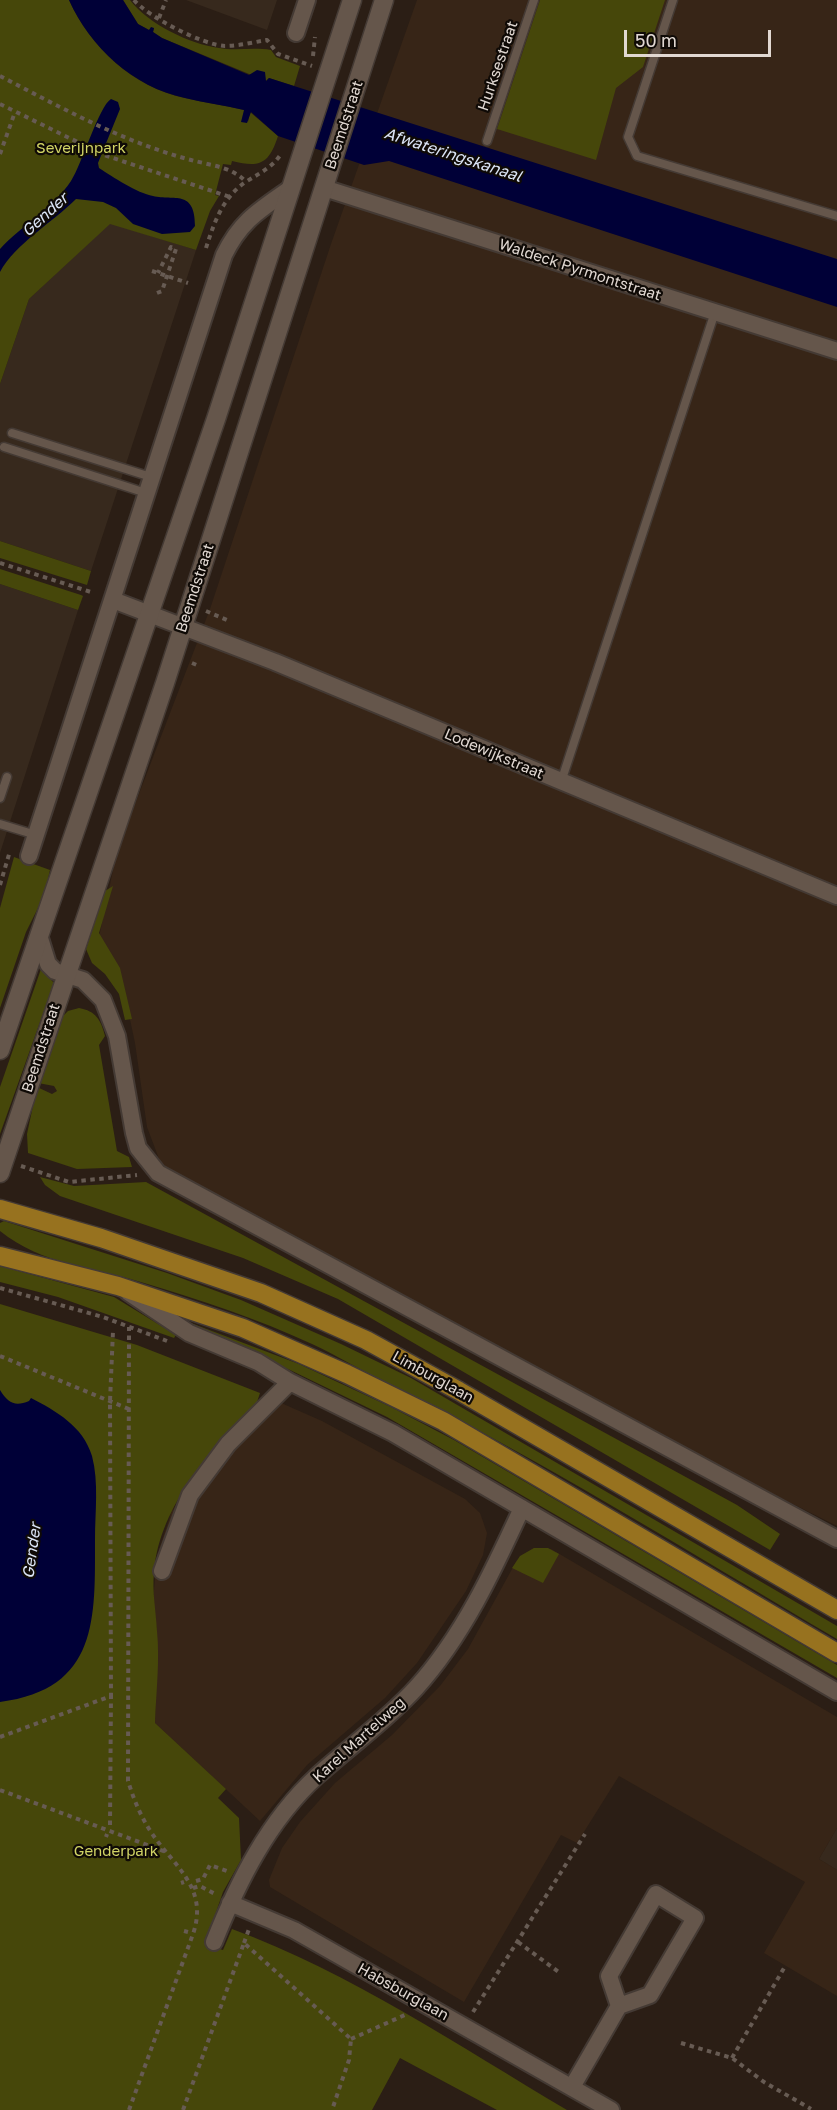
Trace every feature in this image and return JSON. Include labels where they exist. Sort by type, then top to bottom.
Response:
[{"type":"main road","name":"Beemdstraat","points":[[0,1050],[150,612],[291,188],[294,149],[318,77],[352,0]]},
{"type":"main road","name":"Beemdstraat","points":[[2,1167],[65,974],[110,850],[384,0]]},
{"type":"main road","name":"Limburglaan","points":[[0,1209],[101,1238],[261,1293],[366,1340],[459,1391],[837,1610]]},
{"type":"main road","points":[[0,1256],[118,1286],[243,1328],[443,1421],[837,1653]]},
{"type":"street","points":[[296,33],[307,0]]},
{"type":"street","points":[[29,856],[224,255],[234,233],[255,214],[291,188]]},
{"type":"street","name":"Waldeck Pyrmontstraat","points":[[324,188],[837,351]]},
{"type":"street","points":[[113,600],[150,612]]},
{"type":"street","name":"Lodewijkstraat","points":[[150,612],[837,896]]},
{"type":"street","points":[[39,935],[48,964],[55,971],[83,980],[103,999],[117,1036],[138,1148],[158,1173],[837,1539]]},
{"type":"street","points":[[118,1286],[189,1333],[258,1362],[290,1382],[393,1433],[837,1692]]},
{"type":"street","points":[[162,1571],[190,1495],[228,1444],[290,1382]]},
{"type":"street","name":"Karel Martelweg","points":[[214,1942],[245,1870],[290,1805],[315,1777],[392,1713],[439,1660],[475,1605],[522,1508]]},
{"type":"street","points":[[572,2087],[620,2006],[650,1995],[694,1918],[656,1894],[609,1976],[620,2006]]},
{"type":"street","name":"Habsburglaan","points":[[230,1903],[294,1930],[611,2110]]},
{"type":"lane","name":"Hurksestraat","points":[[487,141],[534,0]]},
{"type":"lane","points":[[673,0],[628,137],[638,156],[837,216]]},
{"type":"lane","points":[[561,782],[715,312]]},
{"type":"lane","points":[[12,433],[149,485]]},
{"type":"lane","points":[[4,447],[149,485]]},
{"type":"lane","points":[[0,798],[7,777]]},
{"type":"lane","points":[[0,824],[36,835]]},
{"type":"path","points":[[134,0],[146,11],[182,31],[224,46],[267,40],[278,54],[312,66]]},
{"type":"path","points":[[159,18],[166,0]]},
{"type":"path","points":[[317,32],[312,66],[318,77]]},
{"type":"path","points":[[0,76],[114,133],[173,155],[231,171],[246,182]]},
{"type":"path","points":[[0,104],[104,155],[230,197],[246,182],[294,149]]},
{"type":"path","points":[[0,154],[15,112]]},
{"type":"path","points":[[157,293],[162,291],[176,249],[171,247],[158,273]]},
{"type":"path","points":[[152,271],[188,283]]},
{"type":"path","points":[[0,563],[94,593]]},
{"type":"path","points":[[192,663],[199,666]]},
{"type":"path","points":[[0,885],[17,829]]},
{"type":"path","points":[[2,1167],[69,1182],[158,1173]]},
{"type":"path","points":[[0,1288],[129,1326],[127,1768],[137,1810],[193,1888],[198,1911],[194,1929],[129,2110]]},
{"type":"path","points":[[110,1825],[110,1401],[113,1331]]},
{"type":"path","points":[[0,1356],[129,1409]]},
{"type":"path","points":[[0,1737],[111,1695]]},
{"type":"path","points":[[0,1790],[167,1852]]},
{"type":"path","points":[[473,2012],[585,1834]]},
{"type":"path","points":[[196,1881],[203,1879],[210,1864],[234,1874]]},
{"type":"path","points":[[193,1888],[200,1886],[230,1903]]},
{"type":"path","points":[[183,2110],[251,1925]]},
{"type":"path","points":[[518,1942],[560,1973]]},
{"type":"path","points":[[244,1943],[351,2039]]},
{"type":"path","points":[[732,2058],[784,1968]]},
{"type":"path","points":[[351,2039],[406,2016]]},
{"type":"path","points":[[332,2110],[349,2060],[351,2039]]},
{"type":"path","points":[[681,2043],[732,2058],[764,2082],[811,2109]]},
{"type":"shaded area","points":[[186,0],[277,0],[267,30]]},
{"type":"shaded area","points":[[417,0],[837,0],[837,1526],[193,1204],[167,1180],[147,1127],[135,1043],[120,972],[99,937],[117,851],[210,609],[331,244]]},
{"type":"shaded area","points":[[110,223],[196,250],[91,571],[0,541],[0,384],[29,299]]},
{"type":"shaded area","points":[[0,584],[78,610],[0,853]]},
{"type":"shaded area","points":[[263,1395],[322,1421],[465,1499],[480,1513],[487,1533],[483,1555],[466,1591],[417,1663],[385,1698],[307,1765],[260,1821],[155,1723],[157,1631],[153,1602],[157,1555],[172,1511],[211,1453]]},
{"type":"shaded area","points":[[534,1548],[551,1549],[837,1717],[837,1828],[819,1859],[837,1870],[837,1996],[764,1953],[805,1882],[619,1776],[577,1843],[561,1835],[464,2002],[270,1887],[269,1880],[282,1848],[300,1822],[335,1783],[392,1735],[440,1686],[468,1649],[517,1560]]},
{"type":"shaded area","points":[[837,1828],[837,1870],[819,1859]]},
{"type":"green space","name":"Severijnpark","points":[[0,0],[69,0],[89,34],[101,49],[131,75],[166,93],[244,110],[248,122],[250,112],[278,136],[271,153],[262,162],[250,164],[232,161],[231,165],[223,164],[215,195],[219,196],[210,211],[196,250],[110,224],[29,299],[0,384]]},
{"type":"green space","points":[[123,0],[130,0],[147,17],[170,32],[195,42],[225,49],[271,50],[276,57],[300,66],[294,86],[269,78],[266,81],[162,38],[153,32],[154,28],[149,30],[138,24]]},
{"type":"green space","points":[[540,0],[665,0],[643,67],[616,88],[596,160],[497,129]]},
{"type":"green space","points":[[0,541],[91,571],[87,585],[0,558]]},
{"type":"green space","points":[[0,569],[83,596],[78,610],[0,584]]},
{"type":"green space","points":[[14,857],[50,870],[44,896],[26,932],[0,1008],[0,908]]},
{"type":"green space","points":[[113,886],[99,933],[120,968],[132,1019],[125,1020],[119,994],[105,974],[92,963],[86,949],[105,891]]},
{"type":"green space","points":[[41,969],[54,983],[0,1134],[0,1087]]},
{"type":"green space","points":[[79,1008],[94,1014],[105,1036],[99,1045],[117,1151],[129,1157],[132,1167],[77,1169],[28,1153],[27,1134],[37,1087],[52,1094],[57,1091],[54,1086],[38,1083],[62,1017],[68,1011]]},
{"type":"green space","points":[[40,1177],[74,1186],[146,1182],[737,1505],[780,1534],[770,1550],[338,1299],[243,1258],[60,1196],[45,1185]]},
{"type":"green space","points":[[4,1221],[167,1273],[241,1300],[411,1378],[837,1626],[837,1639],[556,1473],[321,1348],[271,1326],[208,1303],[165,1289],[69,1264],[33,1251],[0,1231],[0,1223]]},
{"type":"green space","points":[[0,1266],[114,1297],[176,1335],[174,1338],[58,1297],[0,1282]]},
{"type":"green space","name":"Genderpark","points":[[0,1304],[137,1345],[260,1393],[257,1402],[191,1479],[166,1523],[158,1547],[154,1572],[158,1654],[155,1723],[226,1789],[218,1798],[239,1818],[241,1860],[223,1892],[205,1944],[223,1950],[232,1929],[276,1947],[404,2012],[567,2110],[497,2110],[400,2058],[372,2110],[0,2110]]},
{"type":"green space","points":[[183,1320],[299,1364],[391,1407],[454,1440],[837,1665],[837,1678],[387,1417],[290,1370],[204,1334]]},
{"type":"green space","points":[[534,1548],[548,1548],[559,1554],[543,1583],[512,1568],[520,1556]]},
{"type":"water","name":"Afwateringskanaal","points":[[69,0],[123,0],[138,24],[149,30],[151,27],[154,28],[153,32],[162,38],[249,75],[257,70],[265,72],[266,81],[269,78],[837,259],[837,307],[389,161],[364,165],[278,136],[251,112],[247,123],[241,122],[244,110],[166,93],[131,75],[101,49],[89,34]]},
{"type":"water","name":"Gender","points":[[111,99],[118,102],[120,109],[98,163],[99,168],[140,192],[182,199],[187,202],[194,214],[195,226],[190,232],[162,234],[133,224],[116,208],[103,202],[76,199],[15,252],[0,272],[0,249],[64,191],[80,162],[101,112]]},
{"type":"water","name":"Gender","points":[[0,1390],[12,1403],[20,1404],[31,1398],[59,1414],[75,1428],[88,1445],[92,1456],[96,1498],[94,1596],[85,1645],[74,1666],[57,1682],[33,1695],[0,1702]]}]
